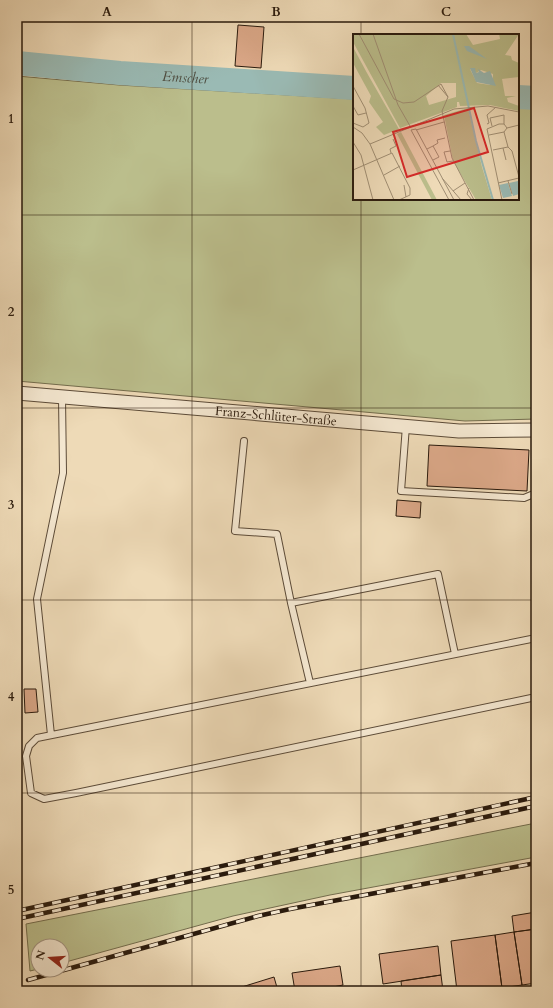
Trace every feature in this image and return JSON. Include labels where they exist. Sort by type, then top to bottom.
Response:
[{"type":"street","name":"Franz-Schlüter-Straße","points":[[17,393],[460,431],[536,430]]},
{"type":"lane","points":[[51,735],[36,598],[63,473],[62,397]]},
{"type":"lane","points":[[406,426],[401,491],[524,498],[536,492]]},
{"type":"lane","points":[[244,441],[235,531],[277,534],[310,683]]},
{"type":"lane","points":[[292,603],[438,574],[455,654]]},
{"type":"lane","points":[[536,638],[37,738],[29,746],[26,756],[31,793],[44,799],[84,792],[536,697]]},
{"type":"green space","points":[[17,76],[119,85],[353,99],[353,200],[519,200],[519,106],[536,107],[536,419],[465,421],[17,381]]},
{"type":"green space","points":[[536,823],[536,857],[330,895],[233,916],[70,961],[70,938],[30,938],[30,971],[26,924]]},
{"type":"building","points":[[238,25],[264,27],[261,68],[235,66]]},
{"type":"building","points":[[429,445],[529,450],[527,491],[427,486]]},
{"type":"building","points":[[397,500],[421,502],[420,518],[396,516]]},
{"type":"building","points":[[24,689],[36,689],[38,712],[25,713]]},
{"type":"building","points":[[536,912],[536,929],[514,932],[512,916]]},
{"type":"building","points":[[536,929],[536,983],[522,985],[514,932]]},
{"type":"building","points":[[514,932],[522,985],[502,988],[495,935]]},
{"type":"building","points":[[495,935],[502,988],[479,991],[457,991],[451,941]]},
{"type":"building","points":[[438,946],[441,975],[383,984],[379,954]]},
{"type":"building","points":[[340,966],[343,985],[333,987],[334,991],[295,991],[292,973]]},
{"type":"building","points":[[441,975],[443,991],[402,991],[401,981]]},
{"type":"building","points":[[274,977],[278,991],[229,991]]},
{"type":"waterway","name":"Emscher","points":[[17,63],[120,73],[353,88]]},
{"type":"waterway","name":"Emscher","points":[[519,97],[536,98]]},
{"type":"railway","points":[[17,911],[536,797]]},
{"type":"railway","points":[[17,919],[536,806]]},
{"type":"railway","points":[[28,980],[258,916],[536,863]]}]
